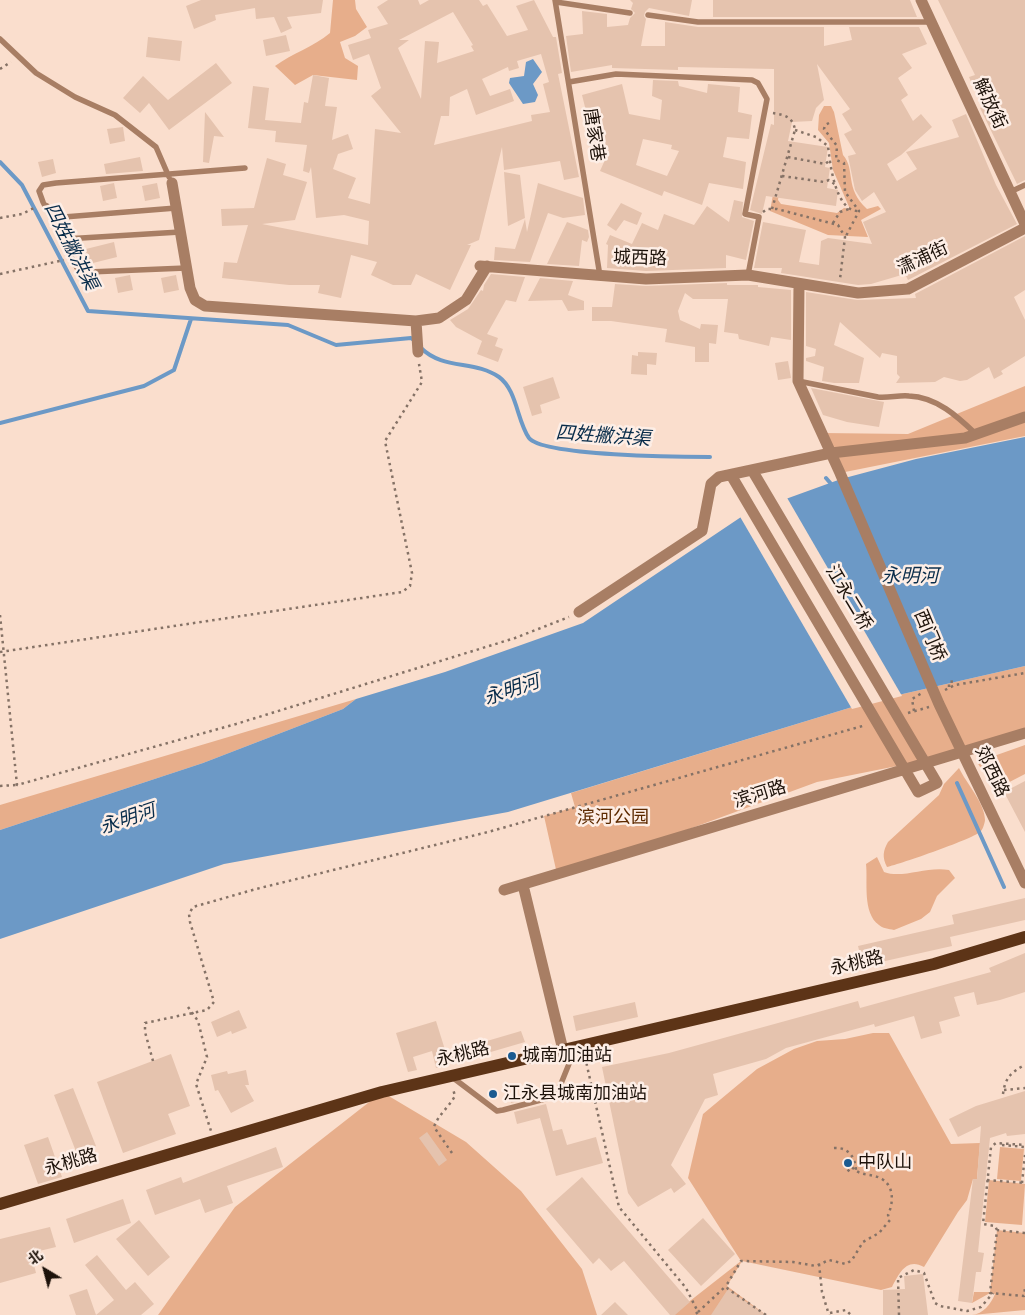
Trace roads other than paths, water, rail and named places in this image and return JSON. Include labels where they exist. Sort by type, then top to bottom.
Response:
[{"type":"main road","name":"永桃路","points":[[0,1204],[382,1092],[934,964],[1025,937]]},
{"type":"street","name":"解放街","points":[[921,0],[1025,224]]},
{"type":"street","points":[[170,179],[190,288],[195,300],[205,306],[416,321],[418,352]]},
{"type":"street","name":"潇浦街","points":[[799,284],[858,293],[908,289],[1025,228]]},
{"type":"street","name":"城西路","points":[[416,321],[439,318],[466,300],[484,266],[646,279],[748,275],[799,284]]},
{"type":"street","points":[[798,381],[799,284]]},
{"type":"street","name":"西门桥","points":[[798,381],[941,699]]},
{"type":"street","points":[[579,612],[702,531],[711,484],[720,477],[831,453],[965,438],[1025,417]]},
{"type":"street","name":"江永二桥","points":[[752,470],[937,783],[918,792],[905,770]]},
{"type":"street","points":[[731,475],[905,770]]},
{"type":"street","name":"郊西路","points":[[941,699],[962,753],[1025,883]]},
{"type":"street","name":"滨河路","points":[[504,890],[1025,733]]},
{"type":"street","points":[[523,885],[563,1050]]},
{"type":"lane","points":[[555,1],[630,12]]},
{"type":"lane","name":"唐家巷","points":[[555,1],[600,276]]},
{"type":"lane","points":[[648,15],[698,22],[931,22]]},
{"type":"lane","points":[[0,38],[36,73],[75,97],[115,115],[156,146],[170,179]]},
{"type":"lane","points":[[569,82],[616,74],[752,80],[758,83],[767,99],[746,214],[760,216],[748,275]]},
{"type":"lane","points":[[186,268],[89,272],[77,268],[42,201],[39,191],[43,185],[170,179],[245,168]]},
{"type":"lane","points":[[1010,192],[1025,184]]},
{"type":"lane","points":[[42,201],[53,212],[64,217],[176,208]]},
{"type":"lane","points":[[56,228],[57,223],[64,217]]},
{"type":"lane","points":[[56,228],[65,239],[66,247]]},
{"type":"lane","points":[[65,239],[180,232]]},
{"type":"lane","points":[[798,381],[891,398],[910,396],[921,398],[953,412],[976,434]]},
{"type":"lane","points":[[450,1076],[497,1111],[523,1106],[556,1096],[579,1046]]},
{"type":"water","points":[[533,59],[542,72],[533,84],[538,95],[535,102],[523,104],[509,83],[510,78],[524,76],[526,62]]},
{"type":"water","name":"永明河","points":[[1025,437],[1025,666],[872,701],[508,812],[224,864],[0,939],[0,830],[203,763],[343,709],[356,699],[445,672],[583,623],[747,513],[841,479],[916,459]]},
{"type":"waterway","name":"四姓撇洪渠","points":[[0,162],[22,185],[88,311],[288,325],[336,345],[411,338],[415,341]]},
{"type":"waterway","name":"四姓撇洪渠","points":[[0,423],[144,386],[174,370],[191,319]]},
{"type":"waterway","name":"四姓撇洪渠","points":[[421,348],[439,359],[480,368],[499,377],[510,390],[529,438],[540,444],[559,449],[585,452],[672,457],[710,457]]},
{"type":"waterway","points":[[826,478],[832,485]]},
{"type":"waterway","points":[[957,783],[1004,887]]},
{"type":"place","name":"城南加油站","points":[[512,1056]]},
{"type":"place","name":"江永县城南加油站","points":[[493,1094]]},
{"type":"place","name":"中队山","points":[[848,1163]]},
{"type":"park label","name":"滨河公园","points":[[613,818]]}]
